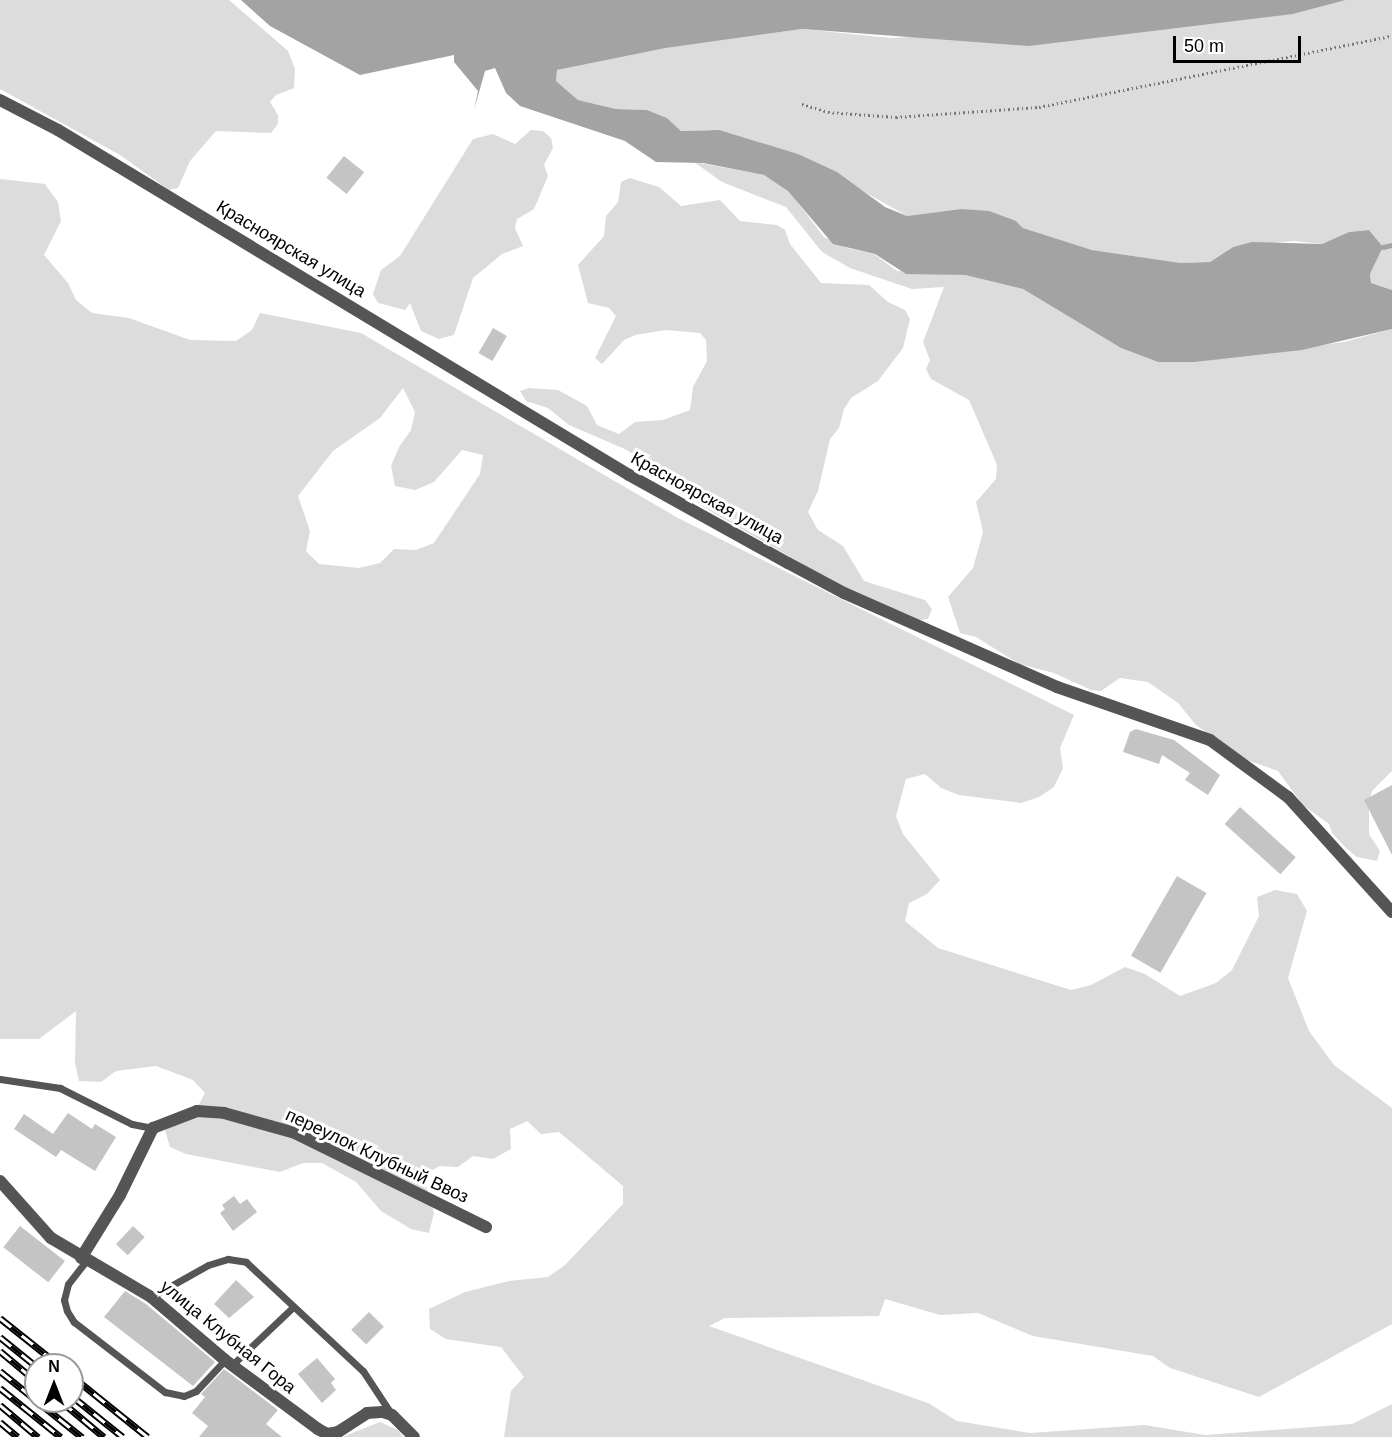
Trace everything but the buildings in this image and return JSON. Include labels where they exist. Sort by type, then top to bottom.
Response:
[{"type":"street","name":"Красноярская улица","points":[[0,100],[58,130],[629,475],[844,593],[1057,687],[1210,740],[1288,797],[1392,912]]},
{"type":"street","name":"переулок Клубный Ввоз","points":[[153,1128],[197,1111],[224,1113],[295,1133],[486,1227]]},
{"type":"street","points":[[83,1259],[120,1196],[153,1128]]},
{"type":"street","name":"улица Клубная Гора","points":[[0,1181],[51,1238],[83,1259],[151,1297],[229,1362],[327,1434],[338,1432],[367,1413],[392,1415]]},
{"type":"street","points":[[392,1415],[414,1437]]},
{"type":"lane","points":[[0,1079],[60,1088],[132,1124],[153,1128]]},
{"type":"lane","points":[[83,1259],[68,1284],[64,1300],[67,1311],[74,1322],[165,1392],[184,1396],[196,1391],[292,1308]]},
{"type":"lane","points":[[151,1297],[208,1265],[228,1259],[246,1262],[292,1308],[363,1371],[392,1415]]},
{"type":"path","points":[[802,104],[828,112],[896,117],[1039,107],[1392,36]]},
{"type":"shaded area","points":[[0,0],[229,0],[288,51],[295,69],[294,88],[276,95],[270,102],[278,115],[278,124],[271,133],[216,131],[190,161],[178,188],[169,190],[120,155],[0,89]]},
{"type":"shaded area","points":[[241,0],[1346,0],[1293,14],[1029,46],[802,29],[666,48],[557,70],[556,81],[578,100],[616,109],[647,110],[667,118],[681,131],[719,130],[798,154],[837,172],[885,207],[907,216],[961,209],[989,211],[1016,221],[1023,228],[1092,250],[1181,263],[1210,262],[1233,247],[1252,242],[1322,244],[1349,232],[1369,230],[1383,247],[1370,274],[1371,283],[1392,290],[1392,329],[1302,350],[1195,362],[1158,362],[1121,348],[1023,289],[965,275],[906,274],[875,254],[833,244],[788,191],[764,175],[703,163],[656,162],[625,141],[520,106],[506,93],[495,68],[485,71],[474,110],[478,91],[454,62],[454,55],[360,75],[270,26]]},
{"type":"shaded area","points":[[1346,0],[1392,0],[1392,290],[1371,283],[1370,274],[1383,247],[1369,230],[1349,232],[1322,244],[1294,241],[1233,247],[1210,262],[1181,263],[1092,250],[1023,228],[1016,221],[961,209],[907,216],[798,154],[709,130],[681,131],[667,118],[647,110],[616,109],[578,100],[556,81],[557,70],[666,48],[802,29],[891,38],[1293,14]]},
{"type":"shaded area","points":[[531,130],[543,131],[551,138],[553,148],[544,165],[548,176],[534,209],[517,219],[515,228],[523,246],[502,254],[473,278],[454,335],[439,339],[421,331],[410,303],[405,310],[378,303],[373,294],[381,270],[400,256],[473,139],[493,134],[515,144]]},
{"type":"shaded area","points":[[694,162],[764,175],[788,190],[824,237],[847,248],[874,254],[897,271],[965,275],[1023,289],[1121,348],[1158,362],[1195,362],[1344,342],[1392,329],[1392,771],[1372,791],[1369,802],[1369,834],[1380,851],[1377,861],[1357,857],[1346,848],[1332,833],[1329,824],[1303,805],[1278,771],[1247,760],[1196,725],[1178,703],[1148,682],[1120,678],[1101,691],[1091,690],[1054,673],[1019,664],[976,637],[960,633],[948,597],[973,568],[983,532],[976,502],[996,479],[997,465],[969,400],[931,379],[926,369],[930,360],[923,342],[944,287],[912,289],[850,268],[822,252],[786,207],[722,182]]},
{"type":"shaded area","points":[[630,178],[659,187],[681,206],[720,200],[740,221],[777,225],[785,230],[790,244],[821,283],[869,285],[888,302],[905,310],[910,319],[903,348],[878,381],[851,398],[844,409],[839,428],[830,439],[818,491],[808,512],[818,530],[843,546],[864,581],[925,600],[932,609],[928,619],[919,620],[839,585],[705,508],[627,450],[569,425],[548,408],[526,401],[520,391],[529,388],[558,390],[587,406],[597,425],[619,434],[635,422],[663,420],[690,410],[693,387],[707,361],[706,340],[700,333],[666,330],[635,335],[624,340],[602,364],[595,358],[616,316],[609,308],[588,303],[578,265],[604,236],[606,216],[618,202],[621,182]]},
{"type":"shaded area","points":[[0,179],[45,184],[58,202],[61,221],[44,255],[68,283],[76,300],[92,313],[129,318],[190,340],[236,341],[252,330],[260,313],[361,333],[678,518],[1074,715],[1060,748],[1063,768],[1054,787],[1039,797],[1021,803],[959,795],[941,788],[925,774],[906,779],[896,816],[903,834],[940,880],[927,894],[909,903],[905,921],[938,948],[1071,990],[1091,985],[1125,967],[1145,974],[1180,996],[1216,983],[1232,970],[1259,916],[1257,897],[1275,890],[1297,894],[1307,911],[1288,978],[1309,1031],[1334,1065],[1392,1108],[1392,1324],[1259,1397],[1170,1368],[1153,1356],[1033,1336],[978,1313],[940,1315],[885,1299],[879,1316],[725,1318],[709,1326],[928,1403],[957,1421],[1030,1433],[1145,1425],[1205,1435],[1352,1424],[1392,1404],[1392,1437],[504,1437],[511,1391],[524,1377],[501,1347],[446,1339],[430,1329],[429,1309],[465,1292],[509,1281],[548,1277],[565,1265],[623,1204],[623,1186],[559,1132],[541,1134],[527,1121],[510,1129],[511,1149],[493,1159],[473,1156],[458,1167],[440,1166],[423,1175],[434,1213],[429,1233],[411,1229],[381,1211],[356,1182],[322,1163],[303,1163],[280,1172],[186,1154],[170,1147],[165,1130],[196,1110],[205,1093],[193,1080],[156,1066],[116,1071],[101,1082],[79,1081],[75,1063],[76,1011],[39,1039],[0,1039]],"holes":[[[403,388],[415,412],[411,430],[399,447],[391,466],[395,486],[415,490],[434,482],[462,450],[483,455],[480,474],[434,543],[416,550],[394,549],[380,563],[359,568],[319,564],[306,551],[310,531],[298,496],[333,451],[380,418]]]},
{"type":"shaded area","points":[[380,1422],[398,1430],[403,1437],[342,1437]]},
{"type":"waterway","points":[[1383,247],[1392,245]]},
{"type":"railway","points":[[0,1318],[44,1353]]},
{"type":"railway","points":[[0,1337],[24,1356]]},
{"type":"railway","points":[[0,1351],[24,1371]]},
{"type":"railway","points":[[0,1371],[24,1390]]},
{"type":"railway","points":[[84,1386],[148,1437]]},
{"type":"railway","points":[[0,1388],[61,1437]]},
{"type":"railway","points":[[0,1405],[38,1437]]},
{"type":"railway","points":[[84,1406],[123,1437]]},
{"type":"railway","points":[[52,1413],[82,1437]]},
{"type":"railway","points":[[75,1413],[104,1437]]},
{"type":"railway","points":[[0,1422],[18,1437]]}]
